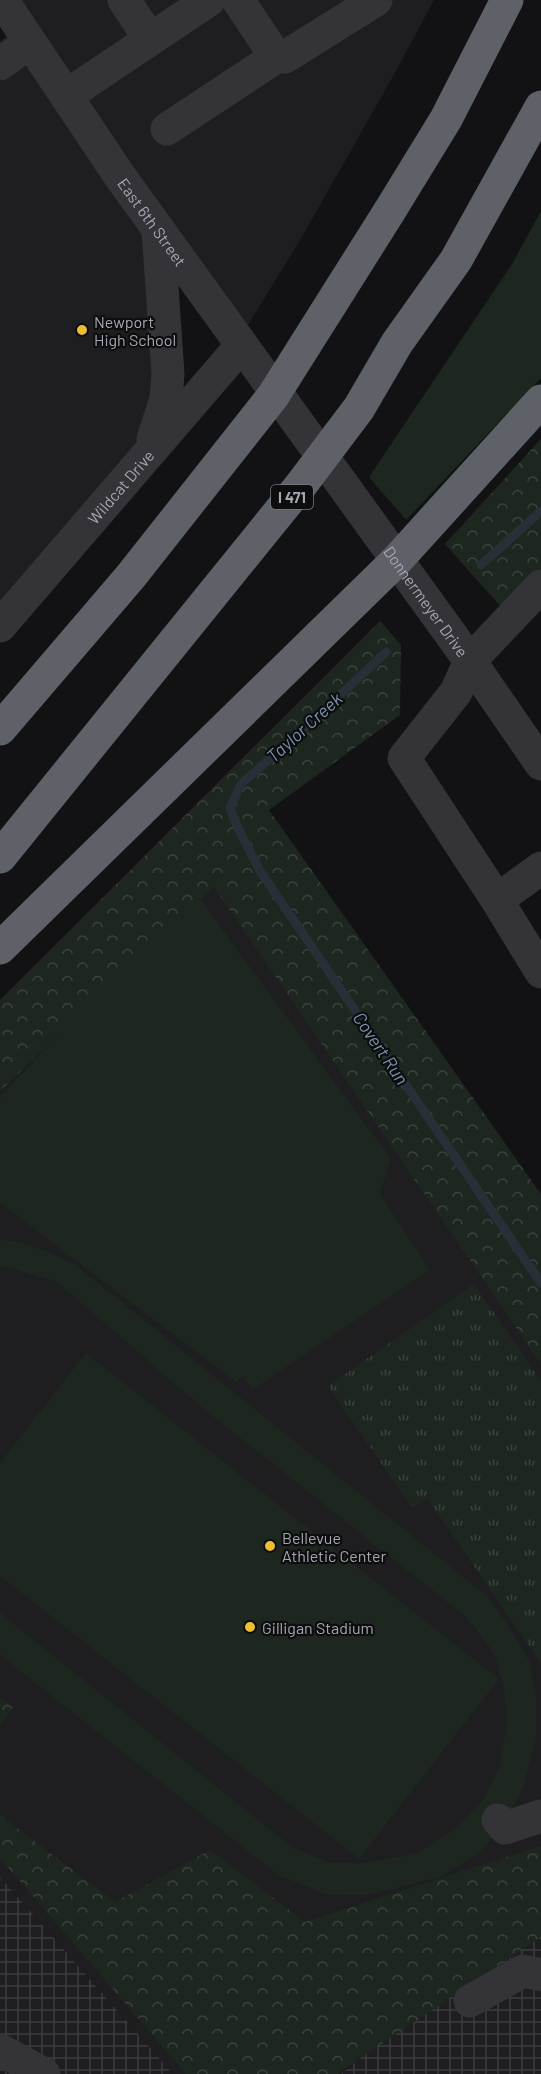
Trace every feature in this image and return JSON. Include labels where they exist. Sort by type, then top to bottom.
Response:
[{"type":"highway","points":[[0,729],[131,576],[273,396],[446,119],[507,0]]},
{"type":"highway","name":"I 471","points":[[0,858],[301,485],[359,408],[398,343],[456,260],[541,107]]},
{"type":"highway","points":[[0,948],[397,560],[541,401]]},
{"type":"street","name":"East 6th Street","points":[[2,0],[158,230],[310,441]]},
{"type":"street","points":[[124,0],[150,39]]},
{"type":"street","points":[[66,96],[208,0]]},
{"type":"street","points":[[238,0],[276,57]]},
{"type":"street","points":[[167,129],[276,57],[285,57],[376,0]]},
{"type":"street","points":[[0,64],[30,42]]},
{"type":"street","points":[[147,455],[166,399],[168,374],[158,230]]},
{"type":"street","name":"Wildcat Drive","points":[[0,626],[241,346]]},
{"type":"street","name":"Donnermeyer Drive","points":[[310,441],[470,661],[541,764]]},
{"type":"street","points":[[541,586],[470,661],[456,692],[404,758],[541,972]]},
{"type":"street","points":[[497,900],[541,868]]},
{"type":"street","points":[[498,1820],[505,1828],[541,1816]]},
{"type":"street","points":[[470,2001],[523,1971],[541,1975]]},
{"type":"street","points":[[0,2050],[44,2074]]},
{"type":"shaded area","points":[[2,0],[434,0],[299,242],[238,341],[159,231],[159,272],[147,455],[0,626],[0,41],[20,27]]},
{"type":"shaded area","name":"Bellevue Athletic Center","points":[[262,820],[541,1216],[541,1911],[341,2074],[173,2074],[0,1877],[0,1078]]},
{"type":"shaded area","points":[[0,1877],[173,2074],[0,2074]]},
{"type":"shaded area","points":[[541,1911],[541,2074],[341,2074]]},
{"type":"green space","points":[[541,211],[541,378],[406,520],[369,477],[512,264]]},
{"type":"green space","points":[[541,439],[541,586],[511,618],[445,544]]},
{"type":"green space","points":[[380,621],[401,645],[400,715],[269,810],[541,1194],[541,1364],[214,887],[0,1091],[0,1000]]},
{"type":"green space","points":[[194,891],[391,1159],[380,1194],[430,1270],[252,1390],[243,1376],[236,1382],[0,1203],[0,1097]]},
{"type":"green space","points":[[0,1240],[30,1246],[77,1266],[487,1596],[509,1626],[529,1661],[536,1695],[536,1736],[524,1786],[503,1825],[478,1854],[441,1877],[367,1895],[325,1894],[278,1875],[0,1655],[0,1613],[292,1847],[330,1863],[365,1863],[417,1853],[457,1827],[485,1797],[500,1766],[507,1723],[505,1695],[496,1659],[489,1646],[466,1617],[205,1410],[57,1282],[0,1267]]},
{"type":"green space","points":[[474,1284],[541,1381],[541,1663],[427,1498],[412,1508],[328,1386]]},
{"type":"green space","name":"Gilligan Stadium","points":[[86,1353],[499,1679],[359,1859],[0,1576],[0,1463]]},
{"type":"green space","points":[[0,1697],[13,1707],[0,1725]]},
{"type":"green space","points":[[0,1815],[115,1902],[210,1850],[305,1922],[541,1846],[541,1937],[337,2074],[186,2074],[0,1858]]},
{"type":"waterway","name":"Taylor Creek","points":[[481,565],[541,511]]},
{"type":"waterway","name":"Covert Run","points":[[386,652],[241,784],[230,808],[260,871],[541,1283]]},
{"type":"place","name":"Newport High School","points":[[82,330]]},
{"type":"place","name":"Bellevue Athletic Center","points":[[270,1546]]},
{"type":"place","name":"Gilligan Stadium","points":[[250,1627]]}]
